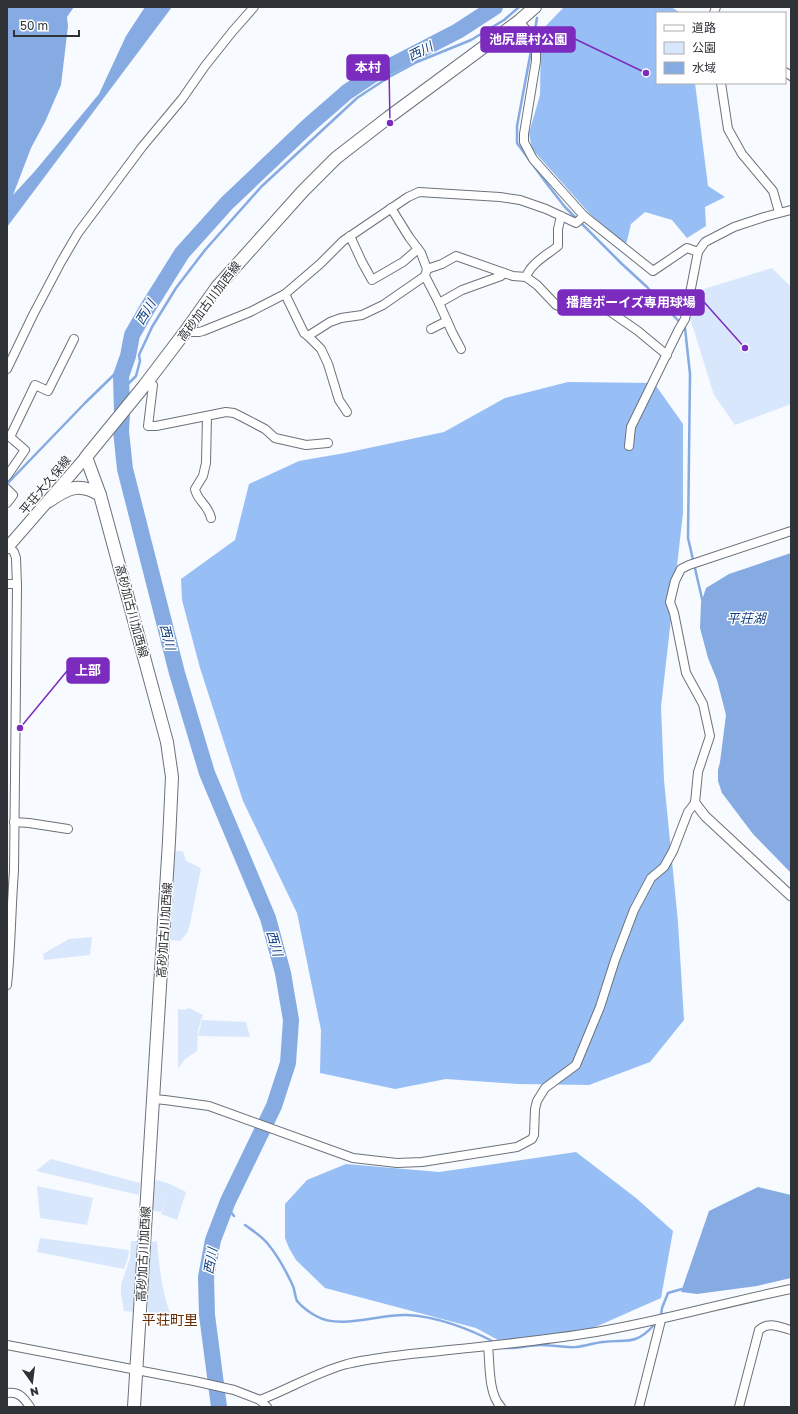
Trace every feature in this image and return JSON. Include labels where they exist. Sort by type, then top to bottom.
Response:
[{"type":"main road","name":"高砂加古川加西線","points":[[134,1407],[169,848],[172,777],[167,742],[100,495],[86,457],[146,384],[217,287],[303,190],[336,158],[388,117],[519,21],[535,7]]},
{"type":"main road","name":"平荘大久保線","points":[[8,547],[86,457]]},
{"type":"main road","points":[[49,501],[61,493],[76,487],[92,490],[100,495]]},
{"type":"street","points":[[7,369],[43,295],[78,233],[142,147],[182,99],[232,32],[254,7]]},
{"type":"street","points":[[519,21],[536,42],[536,61],[524,142],[533,159],[584,216],[653,271],[687,248],[698,252]]},
{"type":"street","points":[[721,84],[728,129],[742,154],[773,191],[779,212]]},
{"type":"street","points":[[185,332],[203,331],[250,312],[285,294],[320,264],[343,241],[408,197],[419,192],[500,197],[520,200],[546,209],[576,223],[584,216]]},
{"type":"street","points":[[391,208],[421,253],[426,272],[447,322],[461,349]]},
{"type":"street","points":[[629,446],[631,426],[685,319],[698,252],[705,242],[734,228],[779,212],[791,210]]},
{"type":"street","points":[[526,277],[527,272],[540,259],[558,246],[558,229],[561,216]]},
{"type":"street","points":[[350,236],[364,267],[372,280],[403,262],[418,249]]},
{"type":"street","points":[[308,336],[330,322],[341,318],[362,315],[383,305],[426,272],[456,256],[504,273],[526,277],[538,285],[556,305],[567,309],[596,305],[602,306],[638,331],[667,355]]},
{"type":"street","points":[[439,302],[462,290],[501,276],[504,273]]},
{"type":"street","points":[[285,294],[304,333],[316,343],[323,353],[339,400],[347,412]]},
{"type":"street","points":[[431,329],[447,322]]},
{"type":"street","points":[[7,476],[25,450],[10,437],[35,385],[48,391],[74,339]]},
{"type":"street","points":[[146,384],[153,385],[148,426],[156,426],[226,412],[234,413],[265,429],[275,438],[306,445],[328,443]]},
{"type":"street","points":[[207,416],[206,463],[203,476],[195,489],[198,496],[210,511],[211,518]]},
{"type":"street","points":[[7,489],[13,495],[7,503]]},
{"type":"street","points":[[153,1099],[209,1106],[354,1158],[397,1163],[429,1161],[506,1149],[517,1147],[532,1139],[534,1134],[535,1108],[537,1101],[545,1088],[576,1066],[600,1007],[615,960],[634,910],[652,878],[664,867],[667,862],[673,851],[688,812],[695,803],[698,772],[710,736],[703,704],[686,673],[674,613],[670,602],[675,581],[681,569],[689,565],[791,530]]},
{"type":"street","points":[[7,985],[10,966],[9,903],[14,871],[11,718],[17,584],[16,558],[14,552],[8,547]]},
{"type":"street","points":[[7,584],[17,584]]},
{"type":"street","points":[[695,803],[705,816],[791,896]]},
{"type":"street","points":[[12,820],[68,829]]},
{"type":"street","points":[[260,1400],[309,1378],[347,1364],[395,1356],[596,1332],[661,1320],[768,1294],[791,1290]]},
{"type":"street","points":[[640,1407],[661,1320]]},
{"type":"street","points":[[739,1407],[759,1330],[764,1325],[770,1324],[791,1330]]},
{"type":"street","points":[[7,1345],[234,1390],[260,1400],[267,1407]]},
{"type":"street","points":[[488,1346],[491,1382],[496,1402],[501,1407]]},
{"type":"street","points":[[7,1392],[19,1394],[24,1398],[30,1407]]},
{"type":"green space","points":[[772,268],[791,287],[791,404],[735,425],[714,395],[690,318],[704,289]]},
{"type":"green space","points":[[174,851],[183,851],[186,861],[201,868],[190,924],[187,933],[180,941],[169,940]]},
{"type":"green space","points":[[92,937],[90,955],[44,960],[43,954],[69,939]]},
{"type":"green space","points":[[189,1008],[203,1015],[198,1030],[197,1051],[184,1060],[178,1069],[178,1009],[184,1010]]},
{"type":"green space","points":[[202,1020],[246,1022],[250,1037],[198,1036]]},
{"type":"green space","points":[[51,1159],[140,1183],[139,1195],[36,1171]]},
{"type":"green space","points":[[156,1180],[170,1184],[186,1192],[177,1220],[161,1214],[167,1194],[161,1212],[150,1210],[152,1181],[156,1182]]},
{"type":"green space","points":[[37,1186],[93,1198],[87,1225],[40,1218]]},
{"type":"green space","points":[[40,1238],[129,1250],[128,1258],[124,1269],[37,1252]]},
{"type":"green space","points":[[131,1241],[138,1241],[134,1312],[124,1311],[121,1294],[121,1285],[130,1258]]},
{"type":"green space","points":[[157,1241],[161,1278],[170,1314],[148,1312],[148,1276],[151,1242]]},
{"type":"shaded area","points":[[564,7],[671,7],[679,12],[656,12],[656,84],[695,84],[708,186],[725,197],[705,207],[706,226],[687,238],[672,220],[645,212],[631,224],[626,245],[590,214],[532,149],[529,133],[540,95],[541,31]]},
{"type":"shaded area","points":[[568,382],[654,383],[683,424],[683,513],[661,707],[664,780],[678,922],[684,1020],[650,1062],[589,1085],[518,1084],[446,1079],[395,1089],[320,1073],[321,1030],[297,913],[243,801],[200,668],[182,600],[181,579],[235,540],[249,484],[299,461],[444,432],[505,398]]},
{"type":"shaded area","points":[[576,1152],[636,1198],[673,1231],[661,1298],[584,1332],[498,1340],[476,1328],[325,1288],[296,1260],[285,1238],[285,1204],[307,1180],[346,1164],[439,1172]]},
{"type":"water","points":[[7,7],[74,7],[67,17],[68,26],[61,85],[45,122],[31,148],[13,195],[99,94],[126,36],[145,7],[172,7],[7,227]]},
{"type":"water","name":"平荘湖","points":[[791,553],[791,873],[753,834],[722,793],[718,781],[718,770],[726,715],[717,680],[708,658],[700,628],[701,603],[706,588],[729,574]]},
{"type":"water","points":[[758,1187],[791,1195],[791,1278],[757,1286],[697,1294],[681,1292],[709,1211]]},
{"type":"waterway","name":"西川","points":[[219,1407],[207,1315],[206,1277],[213,1240],[228,1201],[274,1106],[288,1063],[291,1020],[283,973],[268,918],[207,773],[177,673],[125,469],[121,431],[121,376],[128,356],[132,335],[147,309],[182,253],[227,203],[308,126],[347,92],[371,76],[458,31],[495,7]]},
{"type":"waterway","points":[[122,390],[136,376],[140,361],[139,355],[152,327],[176,288],[205,250],[262,186],[357,98],[389,77],[417,62],[471,40],[504,20],[519,7]]},
{"type":"waterway","points":[[534,35],[537,18]]},
{"type":"waterway","points":[[533,40],[517,126],[517,143],[565,207],[647,287],[685,328],[690,374],[688,538],[703,603]]},
{"type":"waterway","points":[[7,484],[126,363]]},
{"type":"waterway","points":[[226,1206],[234,1216]]},
{"type":"waterway","points":[[245,1225],[266,1241],[288,1276],[293,1286],[297,1301],[316,1316],[336,1322],[348,1322],[395,1315],[417,1316],[452,1324],[496,1343]]},
{"type":"waterway","points":[[661,1316],[662,1308],[668,1293],[682,1289]]},
{"type":"waterway","points":[[502,1346],[504,1348],[541,1345],[579,1347],[603,1342],[630,1340],[641,1336],[654,1325]]},
{"type":"place","name":"池尻農村公園","points":[[646,73]]},
{"type":"place","name":"本村","points":[[390,123]]},
{"type":"place","name":"播磨ボーイズ専用球場","points":[[745,348]]},
{"type":"place","name":"上部","points":[[20,728]]},
{"type":"district","name":"平荘町里","points":[[170,1319]]}]
